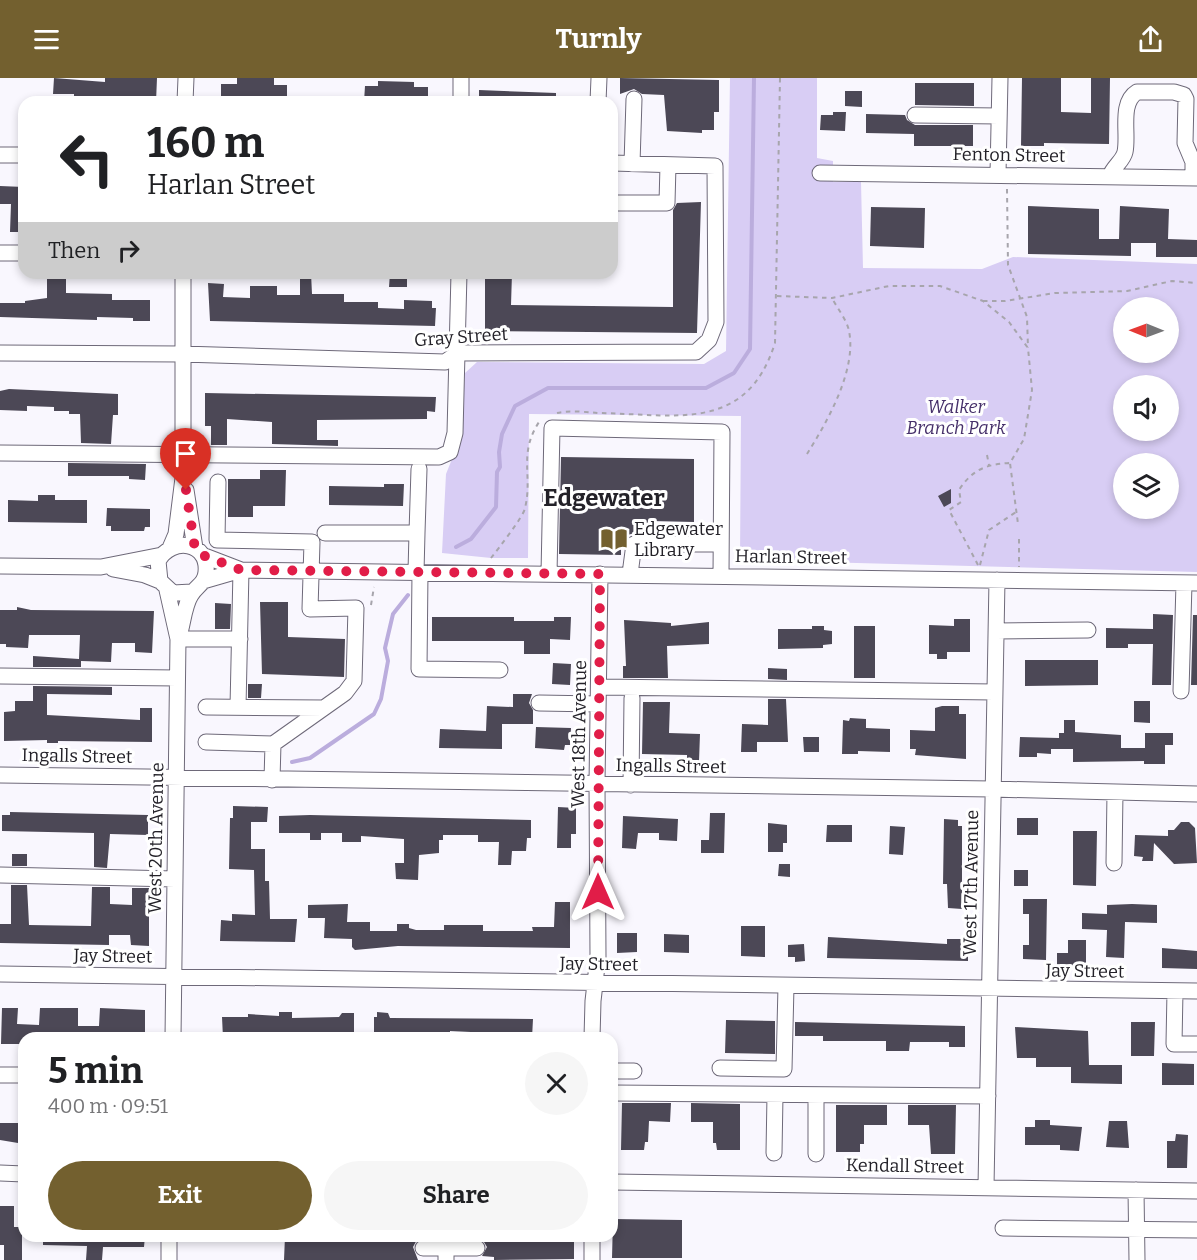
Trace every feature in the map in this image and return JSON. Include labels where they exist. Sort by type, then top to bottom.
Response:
[{"type":"street","points":[[185,96],[186,78]]},
{"type":"street","points":[[461,78],[461,96]]},
{"type":"street","points":[[598,96],[599,78]]},
{"type":"street","points":[[998,174],[1000,78]]},
{"type":"street","points":[[1110,176],[1125,153],[1127,109],[1133,94],[1137,92],[1174,92],[1184,95],[1186,99],[1185,143],[1193,162],[1195,178]]},
{"type":"street","points":[[632,164],[634,99]]},
{"type":"street","points":[[915,115],[999,116]]},
{"type":"street","points":[[0,155],[18,155]]},
{"type":"street","points":[[618,163],[668,165],[668,203],[618,203]]},
{"type":"street","name":"Gray Street","points":[[0,353],[182,354],[445,362],[458,353],[696,352],[709,339],[716,322],[715,166],[668,165]]},
{"type":"street","name":"Fenton Street","points":[[820,174],[998,174],[1195,178]]},
{"type":"street","points":[[0,253],[18,253]]},
{"type":"street","points":[[164,585],[157,568],[176,534],[183,478],[183,279]]},
{"type":"street","points":[[0,453],[438,457],[450,452],[455,433],[459,279]]},
{"type":"street","points":[[549,574],[552,428],[722,432],[721,576]]},
{"type":"street","points":[[418,469],[419,669],[500,670]]},
{"type":"street","points":[[0,566],[101,567],[145,575],[180,594],[198,586],[207,571],[199,552],[183,478]]},
{"type":"street","points":[[206,742],[273,744],[345,693],[354,681],[356,609],[310,609],[312,542],[218,540],[218,482]]},
{"type":"street","points":[[325,533],[417,533]]},
{"type":"street","points":[[101,567],[166,551],[183,544],[199,552]]},
{"type":"street","points":[[630,574],[634,544],[721,544]]},
{"type":"street","name":"Harlan Street","points":[[199,552],[241,570]]},
{"type":"street","points":[[238,707],[241,570]]},
{"type":"street","name":"Harlan Street","points":[[198,586],[241,570],[1191,583]]},
{"type":"street","name":"West 18th Avenue","points":[[592,1032],[598,957],[597,784],[600,574]]},
{"type":"street","name":"West 17th Avenue","points":[[986,1187],[997,580]]},
{"type":"street","points":[[1181,691],[1191,583]]},
{"type":"street","name":"West 20th Avenue","points":[[164,585],[178,639],[172,1032]]},
{"type":"street","name":"West 20th Avenue","points":[[178,639],[198,586]]},
{"type":"street","points":[[996,631],[1088,630]]},
{"type":"street","points":[[178,639],[240,639]]},
{"type":"street","points":[[0,676],[177,678]]},
{"type":"street","points":[[599,687],[994,692]]},
{"type":"street","points":[[631,785],[632,698]]},
{"type":"street","points":[[539,703],[598,704]]},
{"type":"street","points":[[206,707],[324,708]]},
{"type":"street","points":[[272,780],[273,744]]},
{"type":"street","name":"Ingalls Street","points":[[0,775],[1197,794]]},
{"type":"street","points":[[1114,863],[1115,792]]},
{"type":"street","points":[[0,875],[175,879]]},
{"type":"street","name":"Jay Street","points":[[0,974],[1197,991]]},
{"type":"street","points":[[720,1068],[784,1069],[786,986]]},
{"type":"street","points":[[1175,991],[1174,1044],[1197,1044]]},
{"type":"street","points":[[618,1071],[634,1071]]},
{"type":"street","points":[[0,1075],[18,1075]]},
{"type":"street","points":[[618,1094],[988,1096]]},
{"type":"street","points":[[774,1153],[775,1095]]},
{"type":"street","points":[[816,1095],[816,1154]]},
{"type":"street","points":[[0,1173],[18,1173]]},
{"type":"street","name":"Kendall Street","points":[[618,1182],[1197,1191]]},
{"type":"street","points":[[1136,1190],[1137,1260]]},
{"type":"street","points":[[1003,1228],[1197,1230]]},
{"type":"street","points":[[169,1242],[169,1260]]},
{"type":"street","points":[[592,1242],[592,1260]]},
{"type":"street","points":[[423,1248],[477,1248]]},
{"type":"path","points":[[1007,187],[1008,265],[1027,316],[1032,390],[1024,439],[1010,463],[1018,524]]},
{"type":"path","points":[[983,300],[1055,293],[1127,291],[1172,281],[1197,283]]},
{"type":"path","points":[[777,296],[832,298],[889,286],[926,285],[954,289],[983,300],[1009,322],[1028,348]]},
{"type":"path","points":[[807,454],[834,406],[845,375],[850,334],[832,298]]},
{"type":"path","points":[[987,455],[989,465]]},
{"type":"path","points":[[1010,463],[989,465],[967,477],[958,490],[961,502],[949,510],[980,569],[981,556],[989,530],[1017,512]]},
{"type":"path","points":[[1019,539],[1019,569]]},
{"type":"green space","name":"Walker Branch Park","points":[[730,78],[817,78],[817,158],[833,161],[833,182],[861,182],[863,268],[982,269],[1013,257],[1197,264],[1197,572],[740,560],[741,416],[529,414],[528,558],[491,558],[442,553],[446,474],[460,439],[465,373],[477,362],[704,364],[726,351]]},
{"type":"building","points":[[54,78],[105,82],[105,78],[157,78],[156,96],[53,94]]},
{"type":"building","points":[[237,78],[274,78],[274,85],[287,85],[287,96],[221,96],[221,84],[237,84]]},
{"type":"building","points":[[620,78],[719,80],[719,112],[714,112],[714,130],[702,130],[702,133],[667,131],[664,95],[642,94],[634,89],[620,94]]},
{"type":"building","points":[[1022,78],[1061,78],[1061,112],[1091,113],[1091,78],[1110,78],[1109,144],[1044,143],[1044,146],[1021,146]]},
{"type":"building","points":[[378,81],[414,82],[414,87],[428,87],[428,96],[364,96],[365,86],[378,86]]},
{"type":"building","points":[[915,83],[974,83],[974,106],[915,105]]},
{"type":"building","points":[[479,90],[556,93],[556,96],[479,96]]},
{"type":"building","points":[[845,91],[862,91],[862,107],[845,106]]},
{"type":"building","points":[[833,112],[846,112],[845,131],[820,130],[821,115],[833,115]]},
{"type":"building","points":[[866,114],[905,115],[907,120],[915,125],[973,125],[973,146],[914,146],[914,134],[866,133]]},
{"type":"building","points":[[0,186],[18,187],[18,232],[10,232],[11,204],[0,204]]},
{"type":"building","points":[[701,202],[697,333],[485,331],[485,279],[512,279],[511,305],[673,307],[673,210],[677,203]]},
{"type":"building","points":[[1028,206],[1099,209],[1099,239],[1119,239],[1120,206],[1169,209],[1168,239],[1197,240],[1197,257],[1156,257],[1156,243],[1131,243],[1131,256],[1028,254]]},
{"type":"building","points":[[871,207],[925,208],[924,248],[870,246]]},
{"type":"building","points":[[47,279],[66,279],[66,293],[112,294],[112,300],[150,300],[150,321],[97,317],[97,320],[0,317],[0,303],[25,303],[25,301],[47,298]]},
{"type":"building","points":[[300,279],[311,279],[312,294],[344,294],[344,302],[378,302],[378,308],[404,309],[404,300],[432,301],[432,308],[436,308],[435,326],[210,321],[208,283],[224,284],[223,297],[250,298],[250,286],[277,286],[277,295],[300,295]]},
{"type":"building","points":[[390,279],[407,279],[407,287],[389,287]]},
{"type":"building","points":[[9,389],[118,394],[118,415],[113,415],[111,444],[81,443],[80,414],[54,411],[54,407],[27,406],[27,411],[0,410],[0,391]]},
{"type":"building","points":[[205,393],[436,397],[435,412],[427,411],[427,419],[317,420],[317,440],[338,440],[338,446],[272,444],[272,422],[227,419],[227,445],[211,445],[211,426],[205,426]]},
{"type":"building","points":[[561,457],[694,459],[694,522],[652,521],[641,531],[621,537],[621,555],[559,554]]},
{"type":"building","points":[[68,463],[146,464],[145,480],[129,479],[129,476],[68,476]]},
{"type":"building","points":[[260,470],[286,470],[285,506],[253,506],[253,517],[228,517],[228,479],[260,479]]},
{"type":"building","points":[[384,484],[404,484],[403,506],[329,505],[329,486],[384,487]]},
{"type":"building","points":[[951,489],[951,503],[944,507],[938,496]]},
{"type":"building","points":[[38,495],[55,495],[55,500],[87,500],[87,523],[8,522],[8,500],[38,501]]},
{"type":"building","points":[[107,508],[150,509],[150,527],[145,527],[144,531],[111,531],[111,526],[106,526]]},
{"type":"building","points":[[260,602],[288,602],[288,637],[345,639],[344,677],[262,674]]},
{"type":"building","points":[[215,603],[231,604],[230,629],[215,629]]},
{"type":"building","points":[[17,607],[31,610],[154,611],[152,653],[135,652],[135,643],[112,643],[111,662],[81,661],[81,667],[33,667],[33,656],[79,659],[80,635],[29,635],[28,648],[6,647],[6,644],[0,644],[0,610],[17,610]]},
{"type":"building","points":[[1153,614],[1173,615],[1171,685],[1152,685],[1153,644],[1128,644],[1128,648],[1106,648],[1106,628],[1153,629]]},
{"type":"building","points":[[1193,615],[1197,615],[1197,685],[1191,685]]},
{"type":"building","points":[[432,617],[514,617],[514,621],[554,621],[554,617],[571,617],[570,640],[550,639],[550,654],[524,654],[524,641],[432,641]]},
{"type":"building","points":[[954,619],[970,619],[970,652],[947,652],[947,659],[937,659],[937,654],[929,654],[929,625],[954,626]]},
{"type":"building","points":[[624,620],[671,623],[671,626],[709,622],[709,644],[667,646],[668,678],[623,678],[623,666],[626,666]]},
{"type":"building","points":[[812,626],[824,626],[824,630],[832,631],[832,644],[823,645],[823,648],[778,649],[778,629],[812,629]]},
{"type":"building","points":[[854,626],[875,626],[875,678],[854,678]]},
{"type":"building","points":[[1025,660],[1098,660],[1098,685],[1025,686]]},
{"type":"building","points":[[553,663],[571,664],[570,685],[552,684]]},
{"type":"building","points":[[768,668],[787,669],[787,680],[768,679]]},
{"type":"building","points":[[248,684],[262,684],[261,698],[248,698]]},
{"type":"building","points":[[33,686],[112,687],[112,695],[47,694],[47,715],[140,720],[140,708],[152,708],[152,742],[4,741],[4,712],[15,711],[15,701],[33,701]]},
{"type":"building","points":[[513,694],[532,694],[529,703],[533,710],[533,724],[502,724],[502,749],[439,748],[440,729],[486,731],[487,706],[513,707]]},
{"type":"building","points":[[768,699],[786,699],[788,742],[757,742],[757,752],[741,752],[742,724],[768,725]]},
{"type":"building","points":[[1134,701],[1150,701],[1150,723],[1134,722]]},
{"type":"building","points":[[643,702],[670,702],[669,733],[700,734],[699,761],[687,760],[687,755],[642,754]]},
{"type":"building","points":[[959,706],[959,714],[966,714],[966,759],[915,755],[916,749],[910,749],[910,730],[935,731],[935,708]]},
{"type":"building","points":[[850,718],[866,719],[866,728],[890,729],[890,752],[858,751],[858,754],[842,754],[843,720],[849,721]]},
{"type":"building","points":[[1064,720],[1075,720],[1075,732],[1121,735],[1121,748],[1145,748],[1145,733],[1173,733],[1173,745],[1165,745],[1165,764],[1144,764],[1144,761],[1073,762],[1073,749],[1051,749],[1051,754],[1037,753],[1037,757],[1019,757],[1020,737],[1059,738],[1059,733],[1064,733]]},
{"type":"building","points":[[536,727],[571,728],[570,745],[565,745],[564,750],[535,748]]},
{"type":"building","points":[[803,737],[819,737],[819,752],[804,752]]},
{"type":"building","points":[[233,806],[268,807],[267,822],[251,822],[251,849],[265,849],[265,881],[269,881],[270,919],[297,919],[295,942],[220,941],[221,920],[232,921],[232,914],[255,915],[254,870],[229,869],[230,818],[233,818]]},
{"type":"building","points":[[558,807],[576,808],[576,834],[571,834],[571,848],[557,848]]},
{"type":"building","points":[[10,812],[148,815],[148,835],[110,834],[107,868],[94,867],[94,833],[2,831],[2,815],[10,815]]},
{"type":"building","points":[[710,813],[725,813],[724,853],[701,853],[701,840],[709,840]]},
{"type":"building","points":[[279,816],[531,820],[531,838],[527,838],[526,851],[512,851],[511,865],[498,865],[499,842],[478,842],[478,835],[443,835],[443,840],[439,840],[439,853],[419,855],[418,880],[396,879],[395,863],[404,863],[404,839],[361,836],[361,842],[342,842],[342,833],[321,833],[321,840],[310,840],[310,833],[279,833]]},
{"type":"building","points":[[623,816],[678,819],[677,841],[659,840],[659,833],[638,833],[636,849],[622,848]]},
{"type":"building","points":[[1017,818],[1038,818],[1038,835],[1017,835]]},
{"type":"building","points":[[944,819],[958,820],[958,826],[962,826],[962,909],[948,908],[947,884],[943,884]]},
{"type":"building","points":[[1181,822],[1189,822],[1195,828],[1197,863],[1174,864],[1154,843],[1153,861],[1142,861],[1143,857],[1134,856],[1135,835],[1168,836],[1168,830],[1174,830]]},
{"type":"building","points":[[768,823],[787,825],[787,843],[783,843],[783,852],[768,852]]},
{"type":"building","points":[[827,825],[852,825],[852,842],[826,842]]},
{"type":"building","points":[[890,826],[905,827],[903,855],[889,854]]},
{"type":"building","points":[[1073,831],[1097,831],[1096,886],[1073,885]]},
{"type":"building","points":[[12,854],[27,854],[27,866],[12,866]]},
{"type":"building","points":[[779,864],[790,864],[790,877],[778,876]]},
{"type":"building","points":[[1014,870],[1028,870],[1028,886],[1014,886]]},
{"type":"building","points":[[11,885],[27,885],[29,925],[91,926],[92,887],[110,887],[110,904],[132,905],[132,888],[149,888],[149,946],[131,945],[130,935],[109,935],[109,945],[0,943],[0,924],[11,924]]},
{"type":"building","points":[[1023,899],[1047,899],[1046,960],[1023,959],[1023,945],[1029,945],[1029,914],[1023,914]]},
{"type":"building","points":[[555,902],[570,902],[570,948],[398,946],[355,950],[352,947],[352,939],[324,938],[325,918],[308,918],[308,905],[348,904],[347,922],[370,922],[370,931],[397,931],[397,924],[409,924],[409,928],[416,930],[444,930],[444,925],[483,925],[483,931],[533,931],[532,927],[554,927]]},
{"type":"building","points":[[1107,905],[1157,905],[1157,923],[1125,922],[1124,958],[1106,957],[1107,930],[1082,929],[1082,913],[1107,914]]},
{"type":"building","points":[[741,926],[765,926],[765,957],[741,956]]},
{"type":"building","points":[[617,933],[637,933],[637,952],[617,953]]},
{"type":"building","points":[[664,934],[689,935],[689,953],[664,952]]},
{"type":"building","points":[[828,937],[947,944],[947,939],[968,939],[968,961],[827,958]]},
{"type":"building","points":[[1068,940],[1086,940],[1086,964],[1079,964],[1079,968],[1057,965],[1057,953],[1068,953]]},
{"type":"building","points":[[804,944],[805,961],[795,962],[795,957],[788,957],[788,945]]},
{"type":"building","points":[[1162,948],[1197,951],[1197,969],[1162,968]]},
{"type":"building","points":[[2,1008],[18,1008],[17,1024],[39,1025],[40,1008],[78,1008],[78,1026],[99,1026],[100,1008],[145,1010],[145,1032],[18,1032],[18,1044],[1,1044]]},
{"type":"building","points":[[279,1012],[292,1012],[292,1018],[339,1017],[342,1013],[354,1013],[354,1032],[223,1032],[222,1017],[248,1017],[248,1014],[279,1016]]},
{"type":"building","points":[[377,1012],[388,1013],[390,1018],[533,1019],[532,1032],[374,1032],[374,1017],[377,1017]]},
{"type":"building","points":[[726,1020],[775,1021],[775,1054],[725,1053]]},
{"type":"building","points":[[795,1022],[965,1026],[965,1047],[949,1047],[949,1042],[910,1042],[909,1051],[886,1051],[886,1041],[823,1041],[823,1036],[795,1036]]},
{"type":"building","points":[[1131,1022],[1155,1022],[1154,1056],[1131,1056]]},
{"type":"building","points":[[1015,1027],[1088,1031],[1089,1065],[1122,1065],[1122,1084],[1071,1083],[1071,1067],[1036,1067],[1036,1058],[1017,1058]]},
{"type":"building","points":[[1162,1063],[1194,1064],[1194,1085],[1162,1085]]},
{"type":"building","points":[[622,1103],[671,1103],[670,1122],[649,1121],[648,1142],[645,1142],[644,1150],[621,1150]]},
{"type":"building","points":[[691,1103],[740,1104],[740,1150],[717,1150],[716,1143],[713,1143],[713,1122],[691,1122]]},
{"type":"building","points":[[836,1105],[887,1105],[887,1125],[864,1125],[864,1144],[860,1144],[860,1152],[836,1152]]},
{"type":"building","points":[[908,1105],[956,1105],[955,1154],[931,1154],[929,1125],[908,1125]]},
{"type":"building","points":[[1035,1120],[1050,1120],[1050,1125],[1082,1127],[1079,1151],[1060,1150],[1060,1145],[1025,1145],[1025,1127],[1035,1127]]},
{"type":"building","points":[[1109,1121],[1127,1121],[1129,1148],[1106,1147]]},
{"type":"building","points":[[0,1123],[18,1123],[18,1143],[0,1140]]},
{"type":"building","points":[[1176,1134],[1188,1135],[1187,1168],[1167,1168],[1167,1141],[1175,1141]]},
{"type":"building","points":[[0,1206],[14,1206],[14,1227],[18,1227],[18,1242],[22,1242],[22,1260],[4,1260],[4,1245],[0,1245]]},
{"type":"building","points":[[618,1219],[682,1220],[682,1258],[612,1258],[612,1242],[618,1242]]},
{"type":"building","points":[[43,1242],[144,1242],[144,1247],[103,1247],[102,1260],[86,1260],[87,1246],[43,1245]]},
{"type":"building","points":[[285,1242],[416,1242],[413,1247],[418,1260],[284,1260]]},
{"type":"building","points":[[484,1242],[574,1242],[574,1259],[494,1260],[494,1257],[482,1256],[487,1247]]},
{"type":"waterway","points":[[456,547],[471,539],[496,507],[497,472],[500,467],[499,452],[502,434],[515,406],[548,388],[706,388],[734,373],[750,349],[754,78]]},
{"type":"waterway","points":[[292,762],[310,758],[374,714],[381,699],[388,661],[385,648],[393,614],[408,595]]},
{"type":"place","name":"Edgewater Library","points":[[614,539]]},
{"type":"district","name":"Edgewater","points":[[604,498]]},
{"type":"route","points":[[186,490],[190,531],[195,549],[202,555],[226,562],[241,570],[600,574],[598,892]]}]
